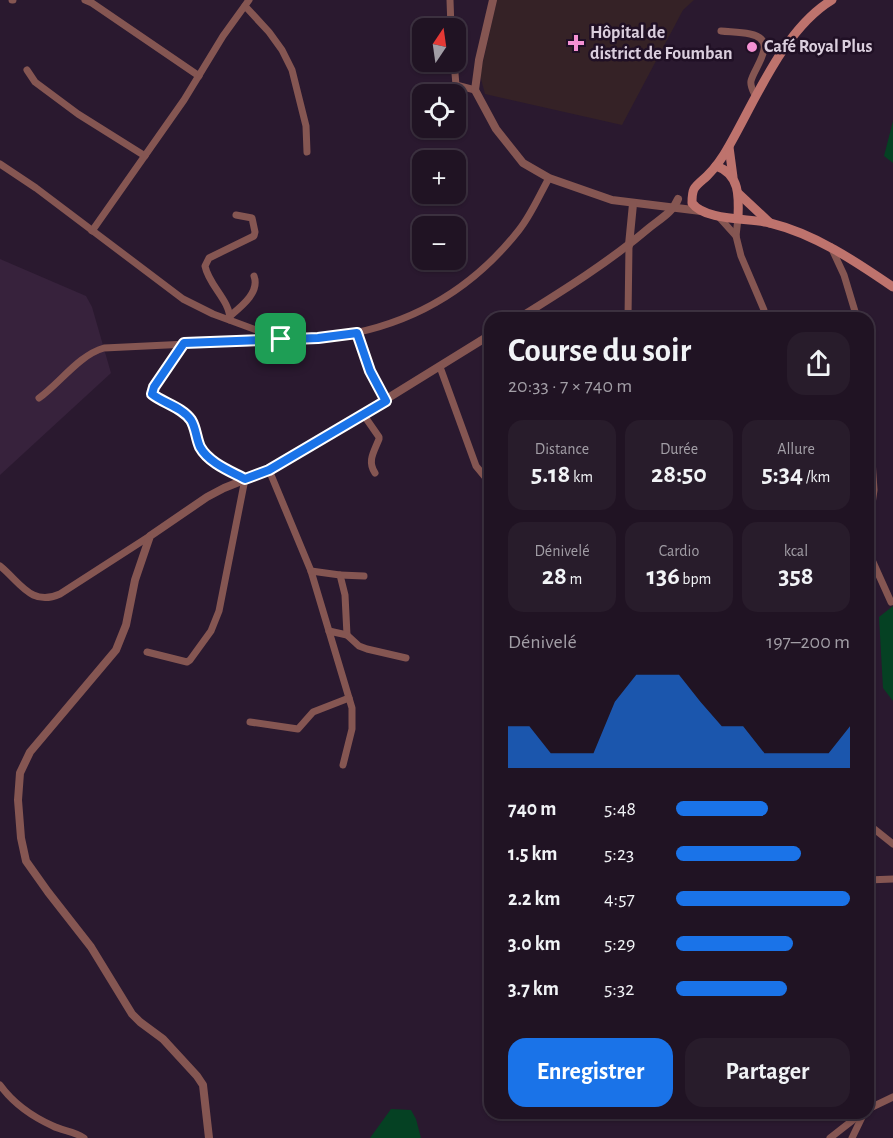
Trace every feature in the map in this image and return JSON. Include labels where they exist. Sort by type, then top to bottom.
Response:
[{"type":"main road","points":[[832,0],[804,22],[755,95],[729,147],[716,166],[694,189],[692,202],[701,211],[770,223],[831,248],[893,286]]},
{"type":"main road","points":[[729,147],[739,194],[738,218]]},
{"type":"main road","points":[[716,166],[723,168],[734,179]]},
{"type":"main road","points":[[739,194],[770,223]]},
{"type":"street","points":[[85,0],[199,76]]},
{"type":"street","points":[[450,0],[451,18]]},
{"type":"street","points":[[493,0],[479,60],[475,90],[496,129],[512,152],[528,166],[549,178],[612,200],[701,211]]},
{"type":"street","points":[[92,231],[247,3],[282,50],[292,70],[306,126],[307,152]]},
{"type":"street","points":[[721,31],[751,34],[763,43],[765,53],[751,81],[755,95]]},
{"type":"street","points":[[27,70],[35,82],[78,114],[145,156]]},
{"type":"street","points":[[454,72],[456,85],[475,90]]},
{"type":"street","points":[[1,166],[183,299],[281,339]]},
{"type":"street","points":[[39,398],[93,351],[104,348],[318,338],[357,333],[408,317],[463,285],[487,265],[519,230],[549,178]]},
{"type":"street","points":[[664,207],[694,189]]},
{"type":"street","points":[[529,312],[629,245],[674,209],[678,199]]},
{"type":"street","points":[[628,312],[629,245],[633,204]]},
{"type":"street","points":[[230,318],[227,306],[213,286],[205,266],[209,258],[254,236],[252,218],[236,214]]},
{"type":"street","points":[[717,215],[736,236]]},
{"type":"street","points":[[738,218],[736,236],[744,265],[762,312]]},
{"type":"street","points":[[831,248],[844,275],[855,312]]},
{"type":"street","points":[[230,318],[256,287],[254,276]]},
{"type":"street","points":[[357,333],[370,371],[386,401]]},
{"type":"street","points":[[0,566],[33,596],[47,599],[60,594],[207,498],[269,470],[386,401],[484,339]]},
{"type":"street","points":[[184,343],[154,387],[152,394],[192,421],[201,448],[207,456],[218,465],[245,479]]},
{"type":"street","points":[[440,367],[476,466],[484,476]]},
{"type":"street","points":[[363,414],[379,436],[370,462],[375,473]]},
{"type":"street","points":[[269,470],[311,571],[349,699],[353,720],[343,765]]},
{"type":"street","points":[[147,652],[187,662],[211,631],[219,610],[227,576],[245,479]]},
{"type":"street","points":[[150,536],[135,580],[126,625],[116,650],[30,752],[23,764],[19,785],[19,820],[26,861],[33,873],[91,947],[132,1014],[140,1023],[163,1039],[197,1076],[202,1085],[209,1138]]},
{"type":"street","points":[[874,564],[891,602]]},
{"type":"street","points":[[311,571],[364,576]]},
{"type":"street","points":[[340,575],[345,594],[347,635]]},
{"type":"street","points":[[329,631],[347,635],[359,646],[406,658]]},
{"type":"street","points":[[250,722],[298,729],[313,712],[349,699]]},
{"type":"street","points":[[874,829],[893,844]]},
{"type":"street","points":[[874,880],[893,879]]},
{"type":"street","points":[[0,1085],[9,1096],[38,1118],[51,1126],[68,1130],[84,1138]]},
{"type":"street","points":[[874,1106],[893,1097]]},
{"type":"street","points":[[830,1138],[855,1119]]},
{"type":"street","points":[[852,1138],[860,1119]]},
{"type":"shaded area","name":"Hôpital de district de Foumban","points":[[497,0],[694,0],[683,10],[622,125],[485,94],[480,75]]},
{"type":"shaded area","points":[[0,259],[86,296],[92,307],[111,373],[0,475]]},
{"type":"green space","points":[[893,121],[893,163],[884,156]]},
{"type":"green space","points":[[893,606],[893,701],[883,688],[879,617]]},
{"type":"green space","points":[[391,1109],[411,1110],[421,1138],[370,1138]]},
{"type":"place","name":"Hôpital de district de Foumban","points":[[576,43]]},
{"type":"place","name":"Café Royal Plus","points":[[752,47]]},
{"type":"route","points":[[357,333],[370,371],[386,401],[269,470],[245,479],[218,465],[207,456],[201,448],[192,421],[154,396],[152,390],[184,343],[281,339],[318,338],[357,333]]}]
